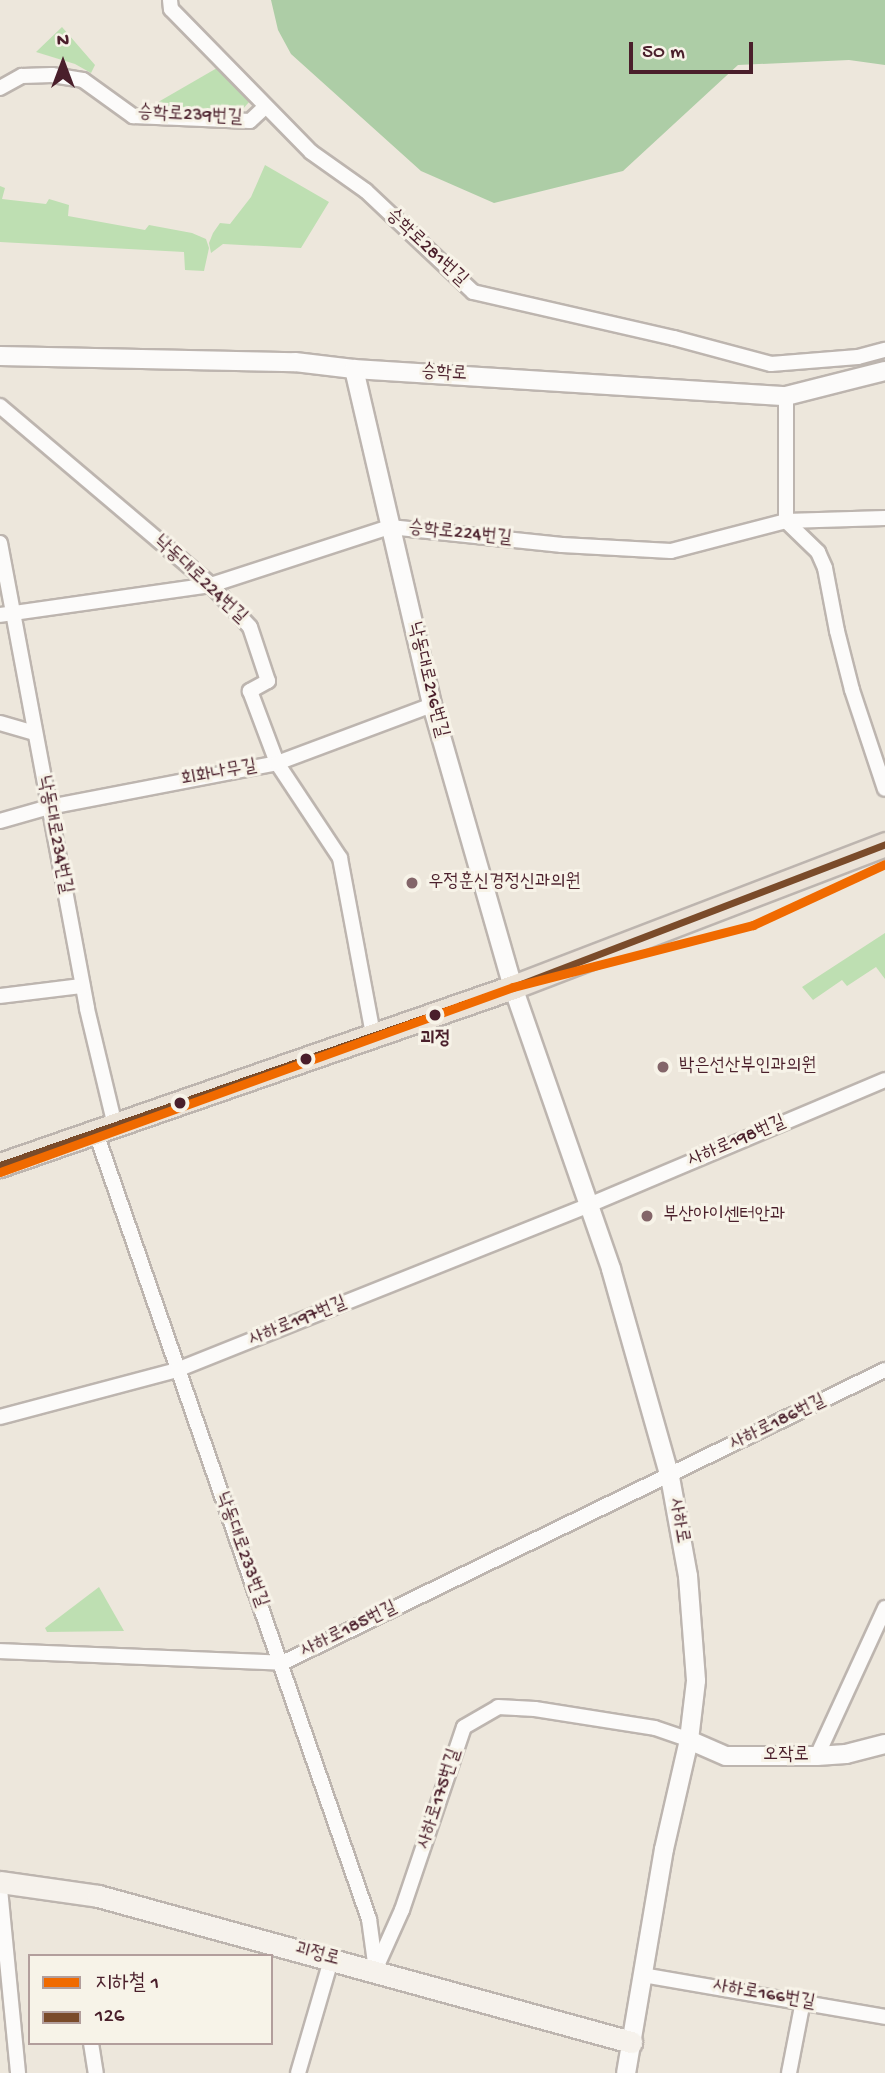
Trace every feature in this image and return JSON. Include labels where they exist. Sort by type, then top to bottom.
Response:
[{"type":"main road","points":[[0,1165],[513,987],[885,844]]},
{"type":"main road","name":"괴정로","points":[[0,1882],[98,1896],[631,2042]]},
{"type":"street","name":"승학로281번길","points":[[170,0],[171,9],[311,152],[366,191],[473,292],[674,338],[771,364],[858,357],[885,350]]},
{"type":"street","name":"승학로239번길","points":[[0,89],[22,76],[52,75],[83,80],[133,116],[250,121],[265,107]]},
{"type":"street","name":"승학로","points":[[0,356],[282,361],[354,369],[786,396],[885,371]]},
{"type":"street","name":"낙동대로216번길","points":[[354,369],[432,705],[513,987]]},
{"type":"street","points":[[786,396],[786,521],[818,552],[825,568],[852,690],[885,789]]},
{"type":"street","name":"낙동대로224번길","points":[[0,406],[211,585],[250,627],[268,681],[250,691],[277,763],[340,858],[373,1034]]},
{"type":"street","name":"승학로224번길","points":[[6,613],[211,585],[390,527],[562,545],[671,551],[786,521],[885,517]]},
{"type":"street","name":"낙동대로234번길","points":[[0,543],[6,613],[35,733],[82,986],[105,1130]]},
{"type":"street","name":"회화나무길","points":[[0,821],[49,807],[277,763],[432,705]]},
{"type":"street","points":[[0,723],[35,733]]},
{"type":"street","points":[[0,996],[82,986]]},
{"type":"street","name":"사하로","points":[[513,987],[589,1205],[670,1477],[688,1576],[696,1681],[688,1740],[664,1849],[626,2073]]},
{"type":"street","name":"사하로198번길","points":[[589,1205],[885,1080]]},
{"type":"street","name":"낙동대로233번길","points":[[105,1130],[177,1370],[282,1663],[369,1919],[376,1970]]},
{"type":"street","name":"사하로197번길","points":[[0,1417],[177,1370],[589,1205]]},
{"type":"street","name":"사하로186번길","points":[[670,1477],[885,1370]]},
{"type":"street","name":"사하로185번길","points":[[0,1651],[282,1663],[670,1477]]},
{"type":"street","points":[[817,1756],[885,1608]]},
{"type":"street","name":"사하로175번길","points":[[376,1970],[407,1898],[464,1727],[498,1707],[536,1709],[655,1728],[688,1740]]},
{"type":"street","name":"오작로","points":[[688,1740],[726,1756],[846,1754],[885,1744]]},
{"type":"street","points":[[0,1889],[18,2073]]},
{"type":"street","points":[[298,2073],[331,1960]]},
{"type":"street","name":"사하로166번길","points":[[643,1975],[885,2017]]},
{"type":"street","points":[[789,2073],[803,2001]]},
{"type":"street","points":[[91,2045],[96,2073]]},
{"type":"green space","points":[[271,0],[885,0],[885,65],[849,60],[738,65],[623,171],[494,203],[421,171],[291,54],[278,30]]},
{"type":"green space","points":[[62,27],[95,65],[91,73],[75,64],[36,52]]},
{"type":"green space","points":[[217,68],[243,90],[250,101],[241,111],[153,105]]},
{"type":"green space","points":[[265,165],[329,202],[301,248],[223,244],[211,253],[209,243],[213,233],[220,223],[230,224],[251,197]]},
{"type":"green space","points":[[0,186],[5,188],[2,199],[46,204],[49,199],[69,205],[68,216],[145,230],[149,225],[192,233],[206,239],[209,248],[204,271],[185,270],[184,252],[0,242]]},
{"type":"green space","points":[[885,933],[885,979],[876,967],[847,986],[842,980],[813,1000],[802,987]]},
{"type":"green space","points":[[99,1587],[124,1631],[47,1632],[45,1628]]},
{"type":"metro line","name":"1","points":[[0,1172],[513,987],[753,925],[885,864]]},
{"type":"transit line","name":"126","points":[[0,1165],[513,987],[885,844]]},
{"type":"place","name":"우정훈신경정신과의원","points":[[412,883]]},
{"type":"place","name":"괴정","points":[[435,1015]]},
{"type":"place","name":"박은선산부인과의원","points":[[663,1067]]},
{"type":"place","name":"부산아이센터안과","points":[[647,1216]]}]
